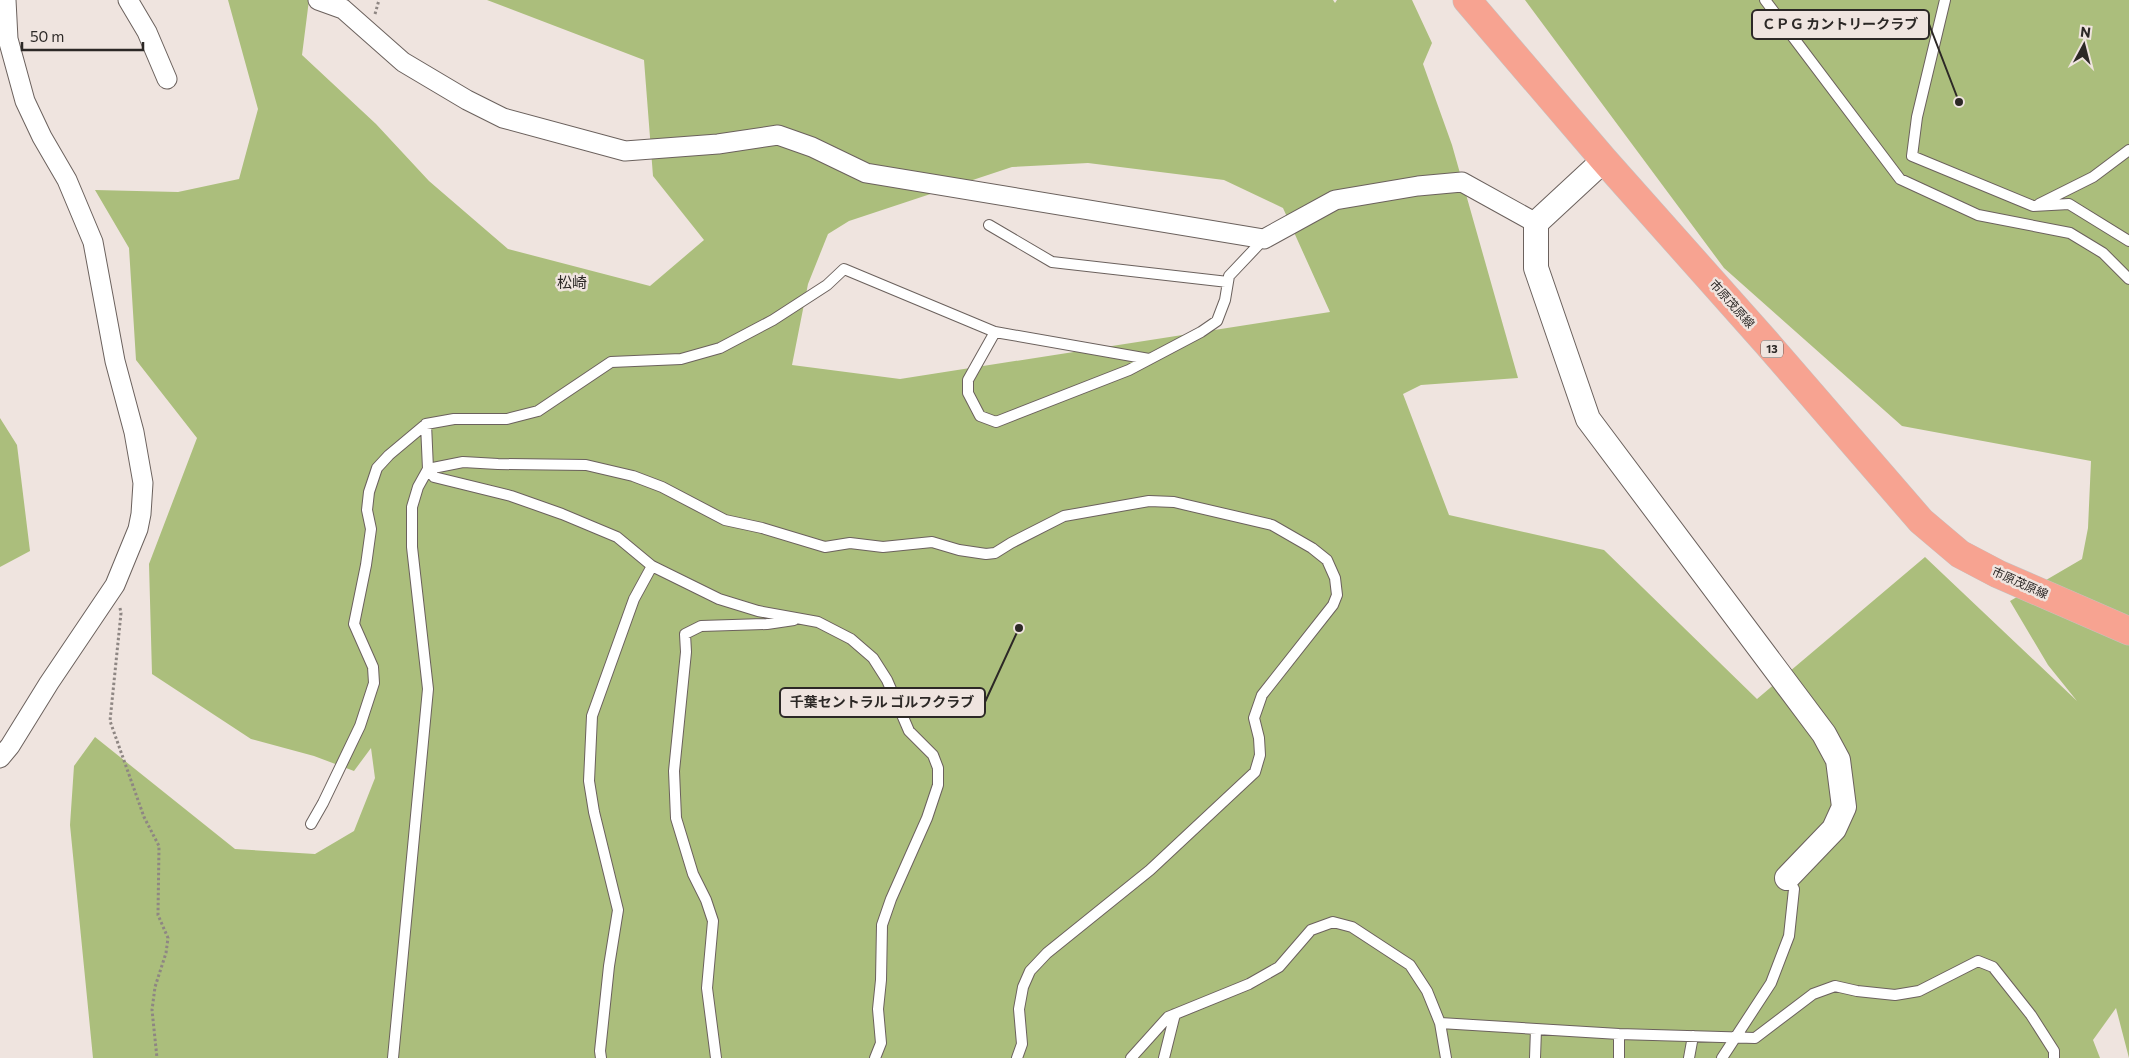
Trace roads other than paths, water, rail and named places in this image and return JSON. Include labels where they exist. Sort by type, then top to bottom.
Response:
[{"type":"main road","name":"市原茂原線","points":[[1466,0],[1921,521],[1960,554],[1998,574],[2129,631]]},
{"type":"street","points":[[0,758],[10,746],[115,585],[138,529],[143,483],[134,432],[115,361],[93,242],[67,180],[42,137],[25,101],[8,39],[6,0]]},
{"type":"street","points":[[128,0],[147,32],[167,79]]},
{"type":"street","points":[[318,0],[343,9],[403,62],[476,105],[503,118],[625,151],[718,144],[778,135],[812,147],[866,173],[1264,239],[1335,200],[1418,186],[1462,182],[1536,223]]},
{"type":"street","points":[[1604,160],[1536,223],[1536,268],[1588,419],[1824,734],[1838,760],[1844,807],[1834,829],[1787,878]]},
{"type":"lane","points":[[1765,0],[1900,179],[1978,215],[2070,233],[2103,253],[2129,279]]},
{"type":"lane","points":[[1945,0],[1917,117],[1912,156],[2033,206],[2069,204],[2129,241]]},
{"type":"lane","points":[[2033,206],[2093,177],[2129,150]]},
{"type":"lane","points":[[989,225],[1052,262],[1228,282]]},
{"type":"lane","points":[[995,332],[968,380],[968,393],[980,416],[996,422],[1129,370],[1201,332],[1217,321],[1225,300],[1229,276],[1264,239]]},
{"type":"lane","points":[[311,824],[324,803],[360,726],[374,683],[372,667],[354,624],[371,529],[368,510],[369,492],[378,468],[389,455],[426,424],[454,420],[507,419],[538,411],[611,362],[681,360],[720,348],[796,305],[827,285],[844,268],[995,332],[1149,359]]},
{"type":"lane","points":[[426,424],[428,469],[434,478],[511,496],[618,537],[652,566],[719,599],[758,610],[818,622],[851,639],[873,658],[887,680],[909,731],[934,755],[938,768],[938,784],[928,818],[891,899],[882,925],[881,980],[878,1009],[881,1043],[876,1058]]},
{"type":"lane","points":[[393,1058],[428,689],[412,547],[412,507],[418,487],[428,469],[462,462],[586,465],[633,476],[662,487],[725,520],[762,528],[825,547],[850,543],[883,547],[932,542],[959,550],[986,554],[995,553],[1064,516],[1148,501],[1174,502],[1272,525],[1312,548],[1327,560],[1335,578],[1337,595],[1333,606],[1262,695],[1254,718],[1259,738],[1260,754],[1255,772],[1150,870],[1047,953],[1030,971],[1023,987],[1018,1009],[1022,1044],[1017,1058]]},
{"type":"lane","points":[[601,1058],[600,1051],[608,966],[618,910],[594,812],[589,781],[592,716],[634,599],[652,566]]},
{"type":"lane","points":[[716,1058],[707,988],[713,921],[706,900],[693,874],[676,818],[674,771],[686,652],[686,634],[701,626],[767,624],[803,619]]},
{"type":"lane","points":[[1722,1058],[1771,983],[1789,936],[1794,889],[1787,878]]},
{"type":"lane","points":[[1131,1058],[1168,1017],[1249,984],[1279,967],[1311,930],[1333,922],[1352,927],[1410,965],[1427,991],[1440,1023],[1446,1058]]},
{"type":"lane","points":[[1440,1023],[1619,1034],[1755,1038],[1813,994],[1835,986],[1857,991],[1895,995],[1919,991],[1978,961],[1993,967],[2032,1015],[2054,1051],[2054,1058]]},
{"type":"lane","points":[[1164,1058],[1175,1014]]},
{"type":"lane","points":[[1536,1029],[1536,1058]]},
{"type":"lane","points":[[1619,1034],[1619,1058]]},
{"type":"lane","points":[[1689,1058],[1693,1036]]},
{"type":"place","name":"ＣＰＧ カントリークラブ","points":[[1959,102]]},
{"type":"place","name":"千葉セントラル ゴルフクラブ","points":[[1019,628]]},
{"type":"district","name":"松崎","points":[[572,283]]}]
